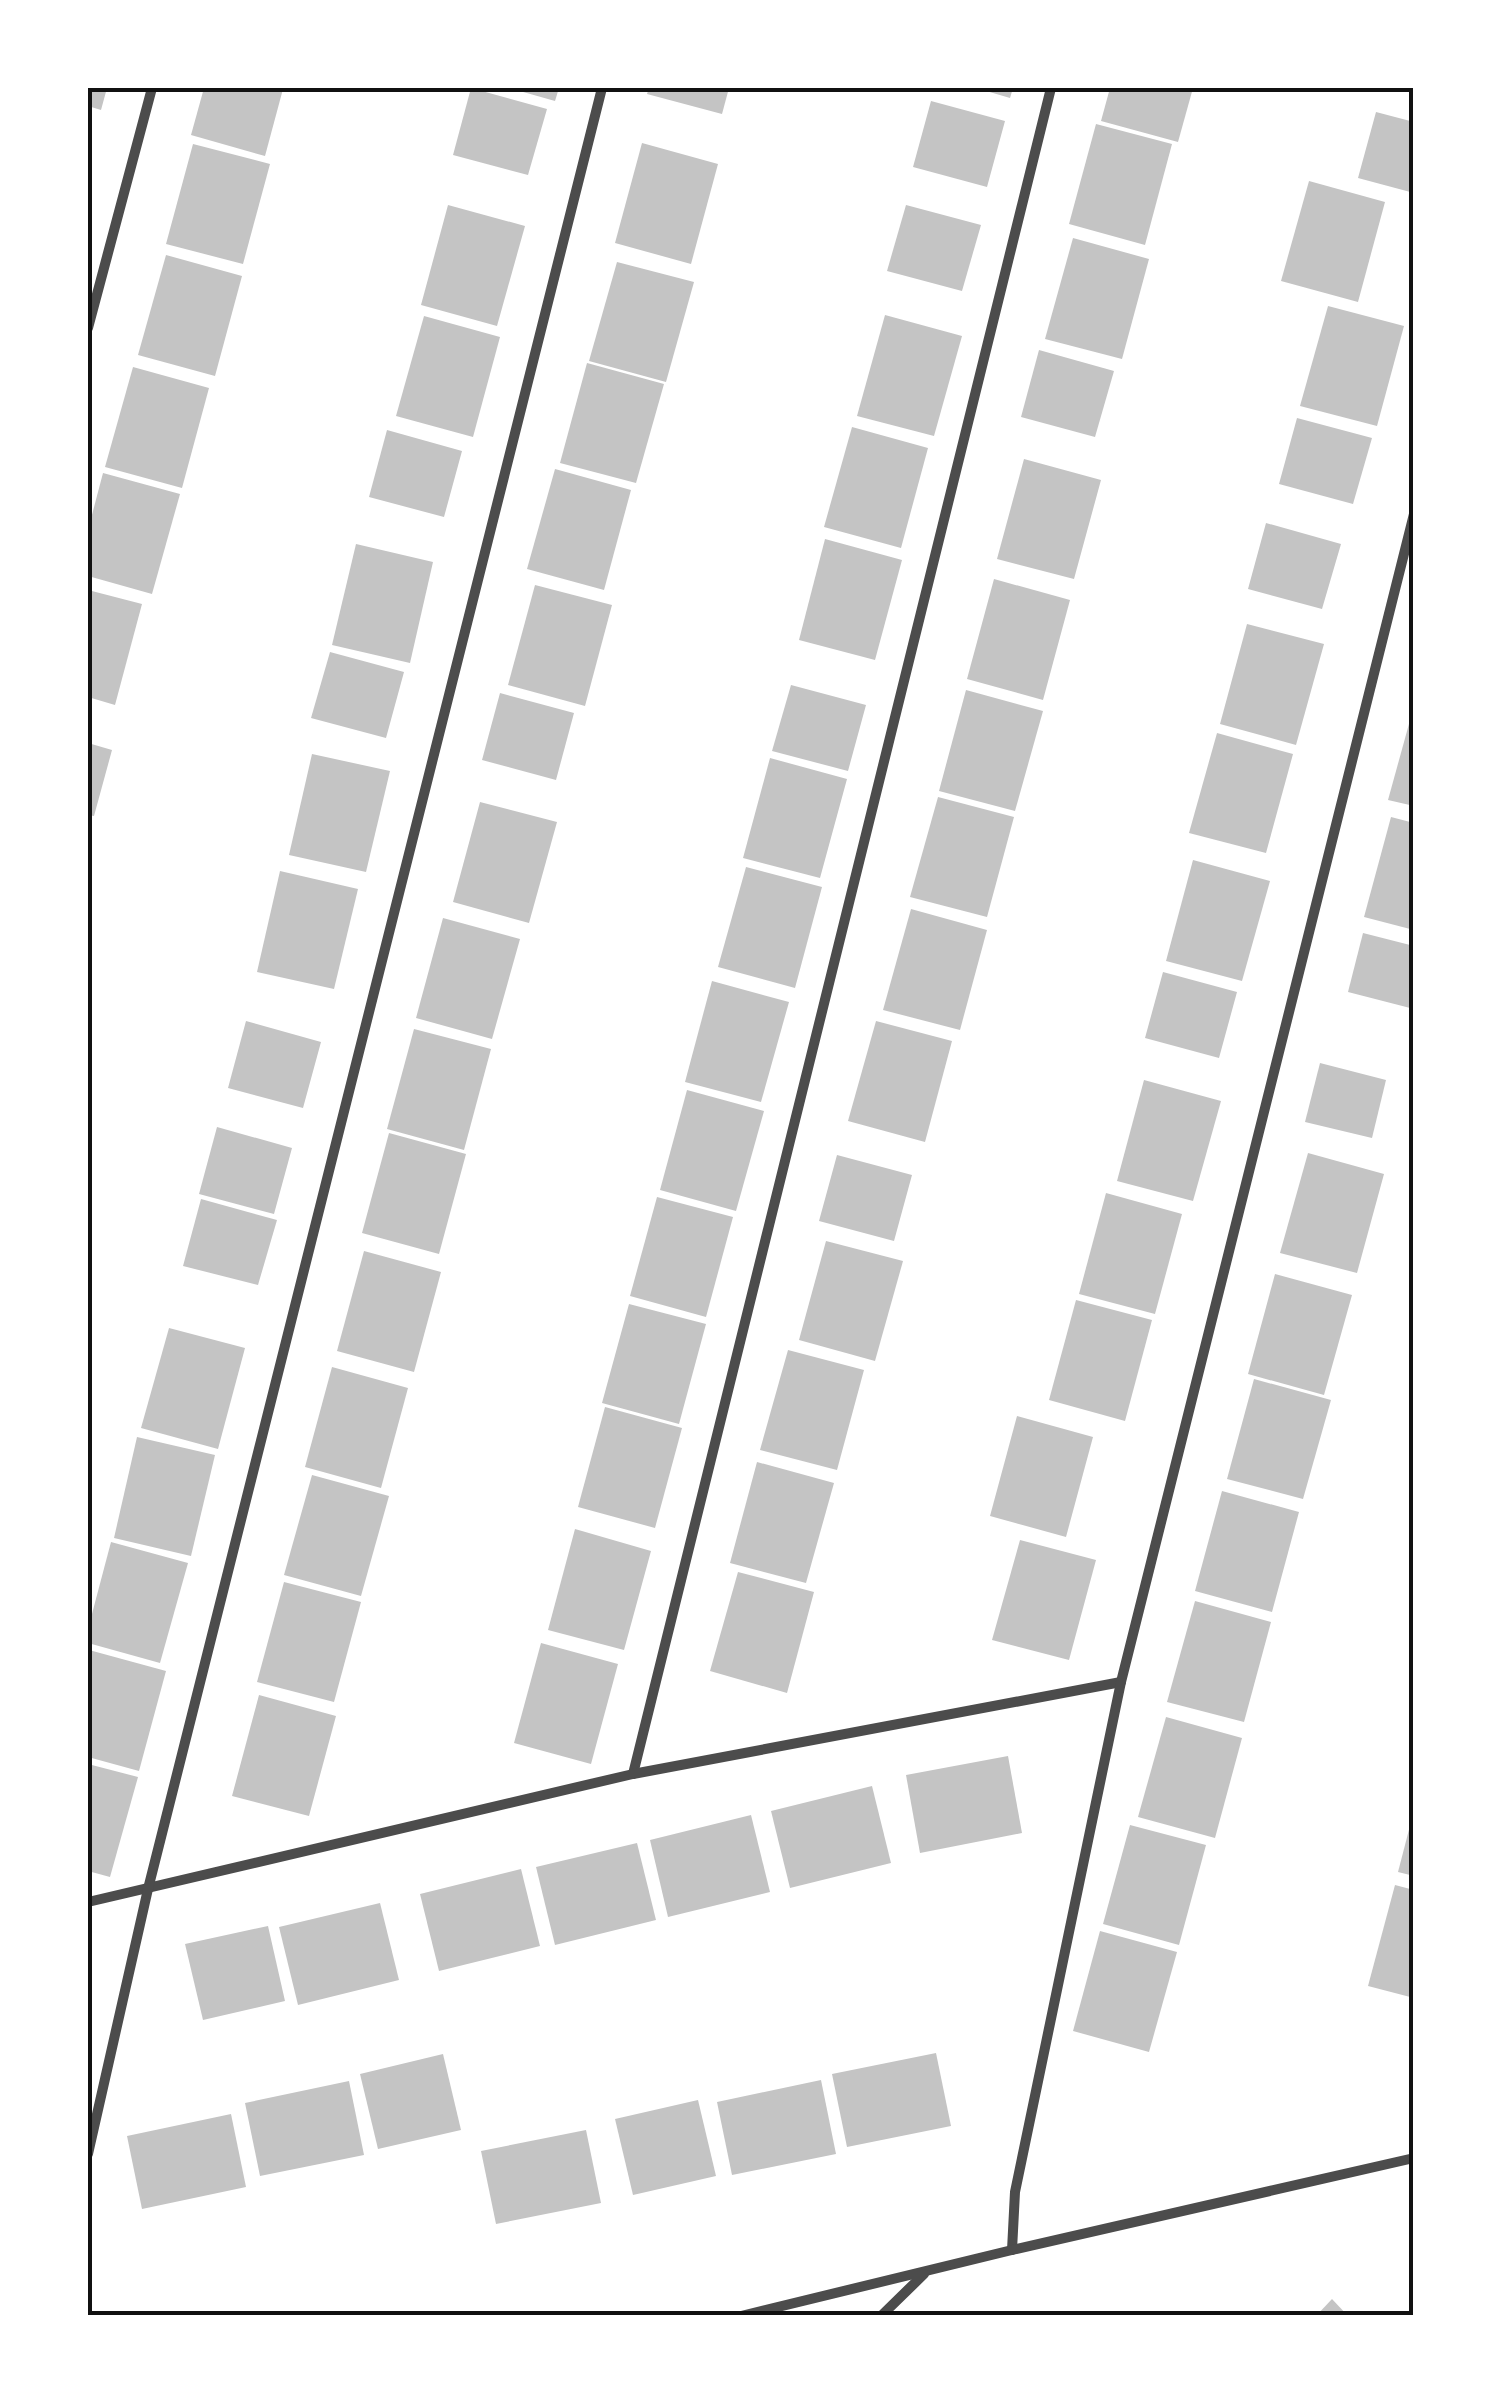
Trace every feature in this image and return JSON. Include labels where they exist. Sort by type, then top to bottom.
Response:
[{"type":"street","points":[[88,328],[152,88]]},
{"type":"street","points":[[88,2154],[148,1889],[602,88]]},
{"type":"street","points":[[633,1774],[1051,88]]},
{"type":"street","points":[[1012,2250],[1015,2192],[1121,1682],[1414,514]]},
{"type":"street","points":[[88,1902],[633,1774],[1121,1682]]},
{"type":"street","points":[[741,2316],[1414,2158]]},
{"type":"street","points":[[882,2316],[927,2271]]},
{"type":"building","points":[[88,88],[107,88],[101,110],[88,106]]},
{"type":"building","points":[[204,88],[283,89],[265,156],[191,135]]},
{"type":"building","points":[[471,88],[547,109],[528,175],[453,155]]},
{"type":"building","points":[[509,88],[559,88],[555,101]]},
{"type":"building","points":[[649,88],[729,88],[722,114],[647,94]]},
{"type":"building","points":[[976,88],[1013,88],[1010,98]]},
{"type":"building","points":[[1110,88],[1193,88],[1178,142],[1101,121]]},
{"type":"building","points":[[931,101],[1005,121],[987,187],[913,167]]},
{"type":"building","points":[[1376,112],[1414,122],[1414,193],[1358,178]]},
{"type":"building","points":[[1096,124],[1172,144],[1145,245],[1069,224]]},
{"type":"building","points":[[642,143],[718,164],[691,264],[615,243]]},
{"type":"building","points":[[193,144],[270,164],[243,264],[166,244]]},
{"type":"building","points":[[1309,181],[1385,202],[1358,302],[1281,281]]},
{"type":"building","points":[[448,205],[525,226],[497,326],[421,305]]},
{"type":"building","points":[[906,205],[981,225],[962,291],[887,271]]},
{"type":"building","points":[[1073,238],[1149,259],[1122,359],[1045,339]]},
{"type":"building","points":[[166,255],[242,276],[215,376],[138,355]]},
{"type":"building","points":[[617,262],[694,282],[666,382],[589,361]]},
{"type":"building","points":[[1328,306],[1404,326],[1377,426],[1300,406]]},
{"type":"building","points":[[885,315],[962,336],[934,436],[857,416]]},
{"type":"building","points":[[424,316],[500,337],[473,437],[396,416]]},
{"type":"building","points":[[1039,350],[1114,371],[1095,437],[1021,417]]},
{"type":"building","points":[[587,363],[664,384],[636,483],[560,463]]},
{"type":"building","points":[[133,367],[209,388],[182,488],[105,467]]},
{"type":"building","points":[[1297,418],[1372,438],[1353,504],[1279,484]]},
{"type":"building","points":[[852,427],[928,448],[901,548],[824,527]]},
{"type":"building","points":[[387,430],[462,451],[444,517],[369,497]]},
{"type":"building","points":[[1024,459],[1101,480],[1074,579],[997,559]]},
{"type":"building","points":[[555,469],[631,490],[604,590],[527,569]]},
{"type":"building","points":[[103,473],[180,494],[152,594],[88,576],[88,530]]},
{"type":"building","points":[[1266,523],[1341,544],[1322,609],[1248,589]]},
{"type":"building","points":[[825,539],[902,560],[875,660],[799,640]]},
{"type":"building","points":[[356,544],[433,562],[410,663],[332,645]]},
{"type":"building","points":[[994,579],[1070,600],[1043,700],[967,679]]},
{"type":"building","points":[[535,585],[612,605],[585,706],[508,685]]},
{"type":"building","points":[[88,590],[142,604],[115,705],[88,697]]},
{"type":"building","points":[[1247,624],[1324,644],[1296,745],[1220,724]]},
{"type":"building","points":[[330,652],[404,672],[386,738],[311,718]]},
{"type":"building","points":[[791,685],[866,705],[848,771],[772,751]]},
{"type":"building","points":[[966,690],[1043,711],[1015,811],[939,791]]},
{"type":"building","points":[[500,693],[574,713],[556,780],[482,760]]},
{"type":"building","points":[[1414,713],[1414,806],[1388,800]]},
{"type":"building","points":[[1217,733],[1293,754],[1266,853],[1189,833]]},
{"type":"building","points":[[88,743],[112,750],[94,816],[88,815]]},
{"type":"building","points":[[312,754],[390,771],[366,872],[289,855]]},
{"type":"building","points":[[770,758],[847,779],[820,878],[743,858]]},
{"type":"building","points":[[938,797],[1014,817],[987,917],[910,897]]},
{"type":"building","points":[[480,802],[557,822],[529,923],[453,902]]},
{"type":"building","points":[[1391,817],[1414,823],[1414,930],[1364,917]]},
{"type":"building","points":[[1193,860],[1270,881],[1242,981],[1166,961]]},
{"type":"building","points":[[746,867],[822,887],[795,988],[718,967]]},
{"type":"building","points":[[280,871],[358,889],[334,989],[257,972]]},
{"type":"building","points":[[911,909],[987,930],[960,1030],[883,1010]]},
{"type":"building","points":[[443,918],[520,939],[492,1039],[416,1018]]},
{"type":"building","points":[[1363,933],[1414,946],[1414,1009],[1348,992]]},
{"type":"building","points":[[1163,972],[1237,992],[1219,1058],[1145,1038]]},
{"type":"building","points":[[712,981],[789,1002],[761,1102],[685,1082]]},
{"type":"building","points":[[246,1021],[321,1042],[303,1108],[228,1088]]},
{"type":"building","points":[[876,1021],[952,1041],[925,1142],[848,1121]]},
{"type":"building","points":[[414,1029],[491,1049],[464,1150],[387,1129]]},
{"type":"building","points":[[1320,1063],[1386,1080],[1372,1138],[1305,1122]]},
{"type":"building","points":[[1144,1080],[1221,1101],[1193,1201],[1117,1181]]},
{"type":"building","points":[[687,1090],[764,1111],[736,1211],[660,1190]]},
{"type":"building","points":[[217,1127],[292,1148],[274,1214],[199,1194]]},
{"type":"building","points":[[389,1133],[466,1154],[439,1254],[362,1233]]},
{"type":"building","points":[[1308,1153],[1384,1174],[1357,1273],[1280,1253]]},
{"type":"building","points":[[837,1155],[912,1175],[894,1241],[819,1221]]},
{"type":"building","points":[[1106,1193],[1182,1214],[1155,1314],[1079,1294]]},
{"type":"building","points":[[657,1197],[733,1217],[706,1317],[630,1296]]},
{"type":"building","points":[[201,1199],[277,1220],[258,1285],[183,1266]]},
{"type":"building","points":[[826,1241],[903,1261],[875,1361],[799,1340]]},
{"type":"building","points":[[364,1251],[441,1272],[414,1372],[337,1351]]},
{"type":"building","points":[[1275,1274],[1352,1295],[1324,1395],[1248,1374]]},
{"type":"building","points":[[1076,1300],[1152,1320],[1125,1421],[1049,1400]]},
{"type":"building","points":[[629,1304],[706,1324],[679,1424],[602,1403]]},
{"type":"building","points":[[169,1328],[245,1348],[218,1449],[141,1428]]},
{"type":"building","points":[[788,1350],[864,1370],[837,1470],[760,1450]]},
{"type":"building","points":[[332,1367],[408,1388],[381,1488],[305,1467]]},
{"type":"building","points":[[1254,1379],[1331,1400],[1303,1499],[1227,1479]]},
{"type":"building","points":[[605,1407],[682,1428],[655,1528],[578,1507]]},
{"type":"building","points":[[1017,1416],[1093,1437],[1066,1537],[990,1516]]},
{"type":"building","points":[[137,1437],[215,1455],[191,1556],[114,1538]]},
{"type":"building","points":[[757,1462],[834,1483],[806,1583],[730,1563]]},
{"type":"building","points":[[312,1475],[389,1496],[361,1596],[284,1575]]},
{"type":"building","points":[[1222,1491],[1299,1512],[1272,1612],[1195,1591]]},
{"type":"building","points":[[575,1529],[651,1551],[624,1650],[548,1630]]},
{"type":"building","points":[[1020,1540],[1096,1560],[1069,1660],[992,1640]]},
{"type":"building","points":[[111,1542],[188,1563],[160,1663],[88,1643],[88,1629]]},
{"type":"building","points":[[738,1572],[814,1592],[787,1693],[710,1671]]},
{"type":"building","points":[[284,1582],[361,1602],[334,1702],[257,1682]]},
{"type":"building","points":[[1195,1601],[1271,1622],[1244,1722],[1167,1702]]},
{"type":"building","points":[[541,1643],[618,1664],[591,1764],[514,1743]]},
{"type":"building","points":[[89,1650],[166,1671],[139,1771],[88,1757]]},
{"type":"building","points":[[259,1695],[336,1716],[309,1816],[232,1796]]},
{"type":"building","points":[[1166,1717],[1242,1738],[1215,1838],[1138,1817]]},
{"type":"building","points":[[1008,1756],[1022,1833],[920,1853],[906,1775]]},
{"type":"building","points":[[88,1764],[138,1777],[110,1877],[88,1871]]},
{"type":"building","points":[[872,1786],[891,1863],[790,1888],[771,1811]]},
{"type":"building","points":[[751,1815],[770,1892],[668,1917],[650,1840]]},
{"type":"building","points":[[1414,1818],[1414,1876],[1398,1872]]},
{"type":"building","points":[[1130,1825],[1206,1845],[1179,1945],[1103,1924]]},
{"type":"building","points":[[637,1843],[656,1920],[555,1945],[536,1867]]},
{"type":"building","points":[[521,1869],[540,1946],[439,1971],[420,1894]]},
{"type":"building","points":[[1395,1885],[1414,1890],[1414,1998],[1368,1986]]},
{"type":"building","points":[[380,1903],[399,1980],[298,2005],[279,1927]]},
{"type":"building","points":[[268,1926],[285,2001],[203,2020],[185,1944]]},
{"type":"building","points":[[1100,1931],[1177,1952],[1149,2052],[1073,2031]]},
{"type":"building","points":[[936,2053],[951,2126],[847,2147],[832,2074]]},
{"type":"building","points":[[443,2054],[461,2130],[378,2149],[360,2074]]},
{"type":"building","points":[[821,2080],[836,2154],[732,2175],[717,2102]]},
{"type":"building","points":[[349,2081],[364,2155],[260,2176],[245,2103]]},
{"type":"building","points":[[698,2100],[716,2176],[633,2195],[615,2119]]},
{"type":"building","points":[[231,2114],[246,2187],[142,2209],[127,2136]]},
{"type":"building","points":[[586,2130],[601,2203],[496,2224],[481,2151]]},
{"type":"building","points":[[1332,2299],[1348,2316],[1316,2316]]}]
